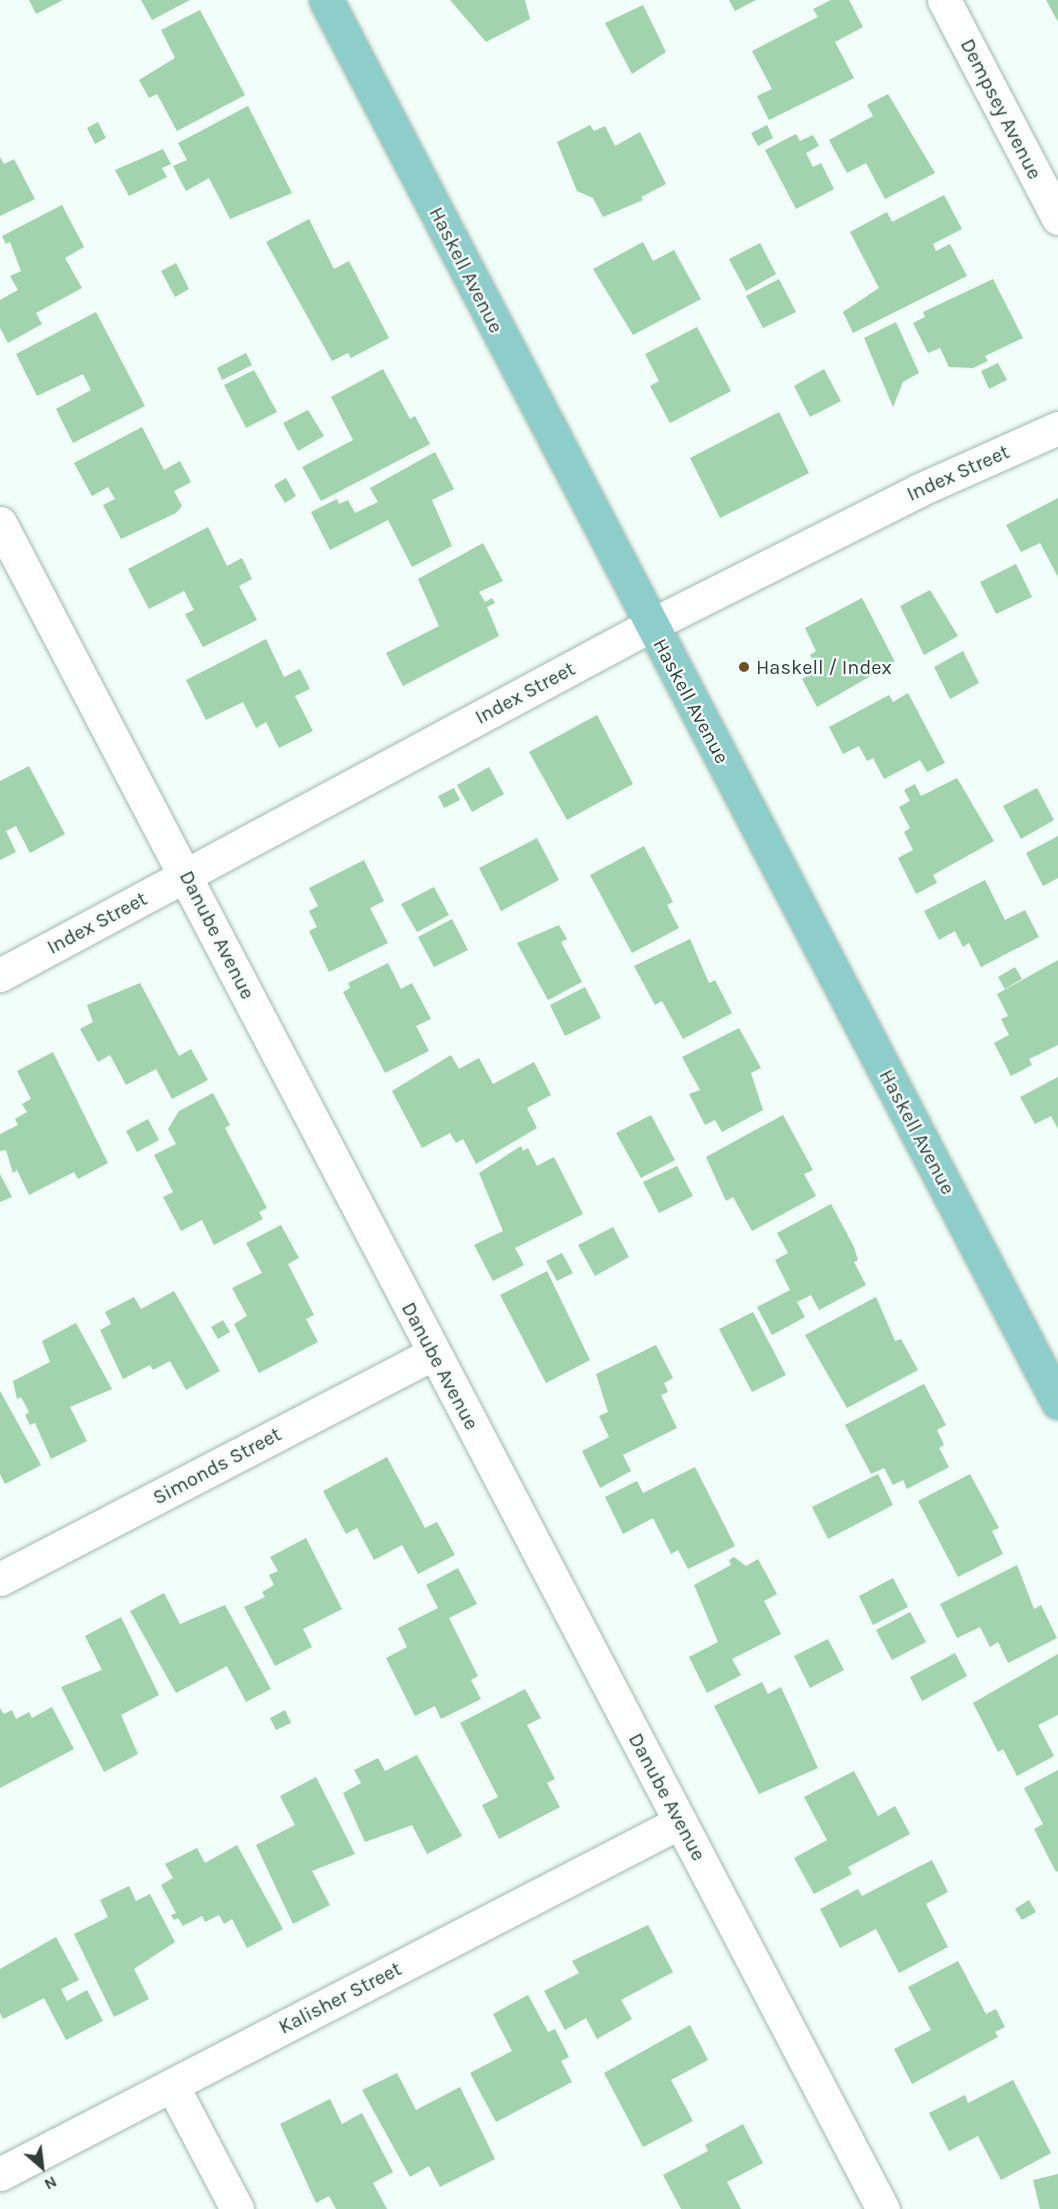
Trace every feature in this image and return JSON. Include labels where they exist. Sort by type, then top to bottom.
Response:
[{"type":"main road","name":"Haskell Avenue","points":[[326,0],[1058,1402]]},
{"type":"street","name":"Dempsey Avenue","points":[[944,0],[1058,218]]},
{"type":"street","name":"Index Street","points":[[0,975],[651,625],[916,490],[1058,428]]},
{"type":"street","name":"Danube Avenue","points":[[0,523],[187,876],[433,1354],[883,2209]]},
{"type":"street","name":"Simonds Street","points":[[0,1579],[433,1354]]},
{"type":"street","name":"Kalisher Street","points":[[0,2174],[680,1822]]},
{"type":"street","points":[[172,2085],[237,2209]]},
{"type":"building","points":[[29,0],[63,0],[36,14]]},
{"type":"building","points":[[141,0],[190,0],[152,20]]},
{"type":"building","points":[[450,0],[525,0],[530,19],[486,42]]},
{"type":"building","points":[[729,0],[756,0],[735,11]]},
{"type":"building","points":[[831,0],[849,0],[863,27],[835,42],[854,78],[769,120],[757,96],[772,89],[752,51],[818,17],[813,9]]},
{"type":"building","points":[[1046,0],[1058,0],[1058,22]]},
{"type":"building","points":[[643,5],[666,52],[632,74],[605,23]]},
{"type":"building","points":[[200,10],[245,95],[177,131],[157,94],[149,98],[139,80],[175,58],[161,30]]},
{"type":"building","points":[[888,94],[935,173],[885,199],[866,163],[847,173],[829,140],[873,116],[867,105]]},
{"type":"building","points":[[248,106],[292,193],[230,219],[209,178],[186,191],[173,166],[187,160],[178,143]]},
{"type":"building","points":[[98,122],[106,138],[95,144],[87,128]]},
{"type":"building","points":[[590,125],[594,131],[605,126],[615,146],[640,132],[666,184],[641,197],[643,200],[603,217],[593,198],[577,191],[557,142]]},
{"type":"building","points":[[767,125],[773,138],[758,146],[751,133]]},
{"type":"building","points":[[796,134],[800,141],[813,135],[819,146],[806,153],[813,167],[821,163],[834,189],[796,209],[765,150]]},
{"type":"building","points":[[163,149],[171,164],[162,168],[167,177],[129,196],[115,170]]},
{"type":"building","points":[[0,157],[4,164],[14,159],[35,199],[0,216]]},
{"type":"building","points":[[944,195],[962,229],[933,244],[936,251],[950,244],[967,276],[853,333],[843,312],[879,288],[850,232],[887,212],[892,222]]},
{"type":"building","points":[[62,205],[84,247],[65,258],[82,288],[36,313],[42,324],[8,343],[0,328],[0,300],[18,290],[10,276],[21,271],[10,242],[6,244],[2,236]]},
{"type":"building","points":[[309,219],[334,269],[349,261],[389,338],[351,358],[348,353],[332,361],[266,242]]},
{"type":"building","points":[[643,242],[653,261],[674,250],[701,299],[633,335],[593,269]]},
{"type":"building","points":[[760,243],[776,274],[746,291],[729,259]]},
{"type":"building","points":[[176,263],[189,289],[175,297],[161,271]]},
{"type":"building","points":[[779,279],[796,312],[763,328],[746,296]]},
{"type":"building","points":[[993,279],[1023,338],[985,356],[988,361],[973,368],[949,367],[940,348],[928,353],[913,323],[925,317],[923,312]]},
{"type":"building","points":[[96,312],[145,406],[73,443],[56,409],[91,390],[83,374],[37,396],[16,354]]},
{"type":"building","points":[[896,322],[919,373],[903,382],[893,407],[864,338]]},
{"type":"building","points":[[697,327],[731,391],[670,423],[650,386],[659,381],[645,354]]},
{"type":"building","points":[[246,353],[252,365],[222,380],[217,368]]},
{"type":"building","points":[[998,363],[1007,380],[989,389],[981,371]]},
{"type":"building","points":[[383,369],[410,419],[415,416],[430,444],[321,501],[302,467],[353,440],[331,397]]},
{"type":"building","points":[[824,369],[841,401],[810,417],[794,386]]},
{"type":"building","points":[[254,370],[277,412],[246,428],[224,385]]},
{"type":"building","points":[[308,410],[324,436],[298,451],[283,423]]},
{"type":"building","points":[[779,412],[809,473],[720,518],[690,458]]},
{"type":"building","points":[[142,427],[164,470],[180,461],[191,482],[174,491],[182,506],[176,513],[121,539],[103,505],[115,499],[108,487],[92,496],[74,463]]},
{"type":"building","points":[[435,452],[454,489],[432,500],[452,546],[412,567],[388,520],[330,550],[311,512],[337,499],[339,504],[348,500],[355,513],[378,502],[370,488]]},
{"type":"building","points":[[286,478],[296,496],[285,503],[274,485]]},
{"type":"building","points":[[1058,498],[1058,577],[1040,543],[1021,552],[1006,525]]},
{"type":"building","points":[[208,527],[227,566],[242,558],[252,579],[239,586],[257,620],[203,647],[185,614],[194,610],[184,591],[149,609],[128,569]]},
{"type":"building","points":[[483,543],[503,581],[479,592],[485,602],[492,598],[495,603],[487,607],[499,636],[403,686],[386,653],[439,626],[418,579]]},
{"type":"building","points":[[1016,564],[1032,597],[996,614],[980,582]]},
{"type":"building","points":[[930,590],[958,636],[924,655],[900,606]]},
{"type":"building","points":[[862,598],[895,662],[817,707],[802,679],[818,671],[810,655],[816,651],[805,628]]},
{"type":"building","points":[[266,639],[284,677],[300,669],[310,689],[295,696],[313,731],[279,748],[266,722],[256,728],[243,702],[206,720],[186,680]]},
{"type":"building","points":[[963,651],[979,683],[950,699],[934,667]]},
{"type":"building","points":[[908,693],[945,763],[927,772],[920,760],[884,779],[873,758],[867,761],[859,746],[843,754],[829,727],[889,695],[893,702]]},
{"type":"building","points":[[597,715],[633,784],[567,820],[529,752]]},
{"type":"building","points":[[29,766],[65,834],[30,853],[16,826],[6,831],[16,852],[0,860],[0,781]]},
{"type":"building","points":[[489,767],[504,794],[472,812],[457,785]]},
{"type":"building","points":[[957,778],[994,841],[933,875],[937,883],[916,894],[898,858],[913,850],[904,832],[910,828],[899,807],[910,801],[904,790],[915,784],[921,796]]},
{"type":"building","points":[[454,788],[460,800],[444,808],[438,796]]},
{"type":"building","points":[[1037,788],[1054,820],[1021,839],[1003,806]]},
{"type":"building","points":[[1058,836],[1058,878],[1043,886],[1026,853]]},
{"type":"building","points":[[537,838],[559,880],[501,911],[479,868]]},
{"type":"building","points":[[644,846],[673,902],[667,905],[679,928],[632,953],[590,875]]},
{"type":"building","points":[[364,860],[384,901],[370,908],[388,943],[329,972],[309,931],[317,927],[309,911],[318,906],[309,888]]},
{"type":"building","points":[[985,880],[1005,920],[1025,910],[1039,937],[981,967],[969,943],[963,947],[955,931],[939,940],[924,911]]},
{"type":"building","points":[[434,887],[449,915],[417,932],[401,904]]},
{"type":"building","points":[[452,919],[468,950],[434,967],[418,937]]},
{"type":"building","points":[[559,925],[567,939],[561,942],[582,982],[548,1000],[517,943]]},
{"type":"building","points":[[690,939],[709,983],[715,980],[732,1013],[683,1039],[662,1001],[655,1005],[634,966]]},
{"type":"building","points":[[1058,960],[1058,1045],[1029,1059],[1032,1065],[1011,1076],[994,1043],[1009,1035],[1001,1019],[1008,1016],[997,994]]},
{"type":"building","points":[[388,963],[401,989],[412,983],[431,1019],[416,1026],[429,1051],[385,1073],[343,992],[350,988],[348,983]]},
{"type":"building","points":[[1015,967],[1022,979],[1005,989],[998,977]]},
{"type":"building","points":[[140,983],[179,1056],[191,1049],[208,1080],[172,1099],[156,1069],[126,1085],[110,1055],[98,1062],[80,1029],[93,1022],[87,1005]]},
{"type":"building","points":[[585,987],[601,1018],[565,1036],[550,1005]]},
{"type":"building","points":[[739,1028],[761,1068],[751,1073],[763,1110],[722,1132],[715,1120],[705,1125],[689,1094],[700,1090],[682,1057]]},
{"type":"building","points":[[53,1052],[108,1163],[78,1179],[74,1172],[29,1195],[17,1170],[13,1173],[6,1150],[0,1151],[0,1134],[18,1125],[15,1119],[27,1112],[22,1104],[31,1099],[17,1071]]},
{"type":"building","points":[[451,1055],[459,1069],[479,1058],[493,1084],[534,1062],[551,1095],[527,1108],[537,1128],[476,1164],[463,1139],[456,1143],[450,1133],[422,1148],[392,1091]]},
{"type":"building","points":[[1058,1077],[1058,1129],[1051,1116],[1035,1124],[1020,1097]]},
{"type":"building","points":[[213,1093],[230,1125],[225,1128],[267,1208],[259,1212],[263,1219],[214,1245],[202,1220],[181,1231],[163,1197],[173,1192],[154,1155],[176,1144],[168,1129],[179,1111]]},
{"type":"building","points":[[651,1115],[675,1160],[641,1178],[616,1133]]},
{"type":"building","points":[[783,1115],[813,1170],[804,1174],[816,1196],[752,1231],[733,1197],[726,1201],[706,1157]]},
{"type":"building","points":[[148,1119],[159,1140],[137,1152],[126,1131]]},
{"type":"building","points":[[521,1146],[523,1151],[528,1148],[537,1166],[554,1157],[583,1214],[515,1248],[524,1265],[493,1281],[474,1245],[503,1231],[479,1173]]},
{"type":"building","points":[[677,1166],[693,1196],[659,1213],[643,1182]]},
{"type":"building","points":[[0,1174],[12,1197],[0,1202]]},
{"type":"building","points":[[831,1204],[854,1247],[858,1260],[854,1262],[866,1285],[819,1310],[811,1295],[797,1302],[805,1317],[772,1335],[757,1307],[790,1290],[775,1260],[788,1253],[777,1233]]},
{"type":"building","points":[[281,1225],[299,1258],[288,1264],[314,1315],[306,1319],[318,1342],[259,1373],[234,1324],[247,1316],[232,1288],[262,1273],[246,1243]]},
{"type":"building","points":[[613,1227],[629,1257],[595,1276],[578,1245]]},
{"type":"building","points":[[562,1253],[573,1273],[557,1281],[546,1261]]},
{"type":"building","points":[[547,1271],[590,1360],[546,1383],[500,1295]]},
{"type":"building","points":[[174,1291],[220,1371],[186,1390],[170,1361],[153,1370],[150,1365],[123,1379],[100,1330],[111,1324],[105,1312],[134,1297],[141,1309]]},
{"type":"building","points":[[876,1297],[895,1341],[901,1339],[918,1370],[847,1408],[805,1335]]},
{"type":"building","points":[[753,1312],[786,1375],[752,1392],[719,1329]]},
{"type":"building","points":[[223,1320],[230,1332],[218,1339],[211,1327]]},
{"type":"building","points":[[76,1323],[112,1389],[70,1407],[87,1441],[51,1459],[35,1423],[30,1425],[25,1415],[29,1412],[21,1397],[17,1399],[13,1381],[50,1362],[42,1341]]},
{"type":"building","points":[[656,1345],[673,1378],[664,1383],[668,1392],[661,1395],[677,1428],[623,1455],[631,1471],[600,1488],[582,1451],[609,1437],[599,1416],[608,1412],[596,1374]]},
{"type":"building","points":[[924,1384],[946,1425],[937,1430],[944,1445],[939,1448],[949,1467],[907,1489],[903,1480],[893,1485],[884,1468],[871,1474],[845,1425]]},
{"type":"building","points":[[0,1391],[41,1465],[5,1484],[0,1474]]},
{"type":"building","points":[[387,1457],[425,1528],[437,1522],[455,1555],[418,1574],[402,1545],[374,1560],[357,1528],[346,1534],[323,1491]]},
{"type":"building","points":[[695,1467],[735,1546],[688,1569],[678,1550],[671,1554],[653,1518],[623,1534],[605,1497],[637,1481],[643,1493]]},
{"type":"building","points":[[878,1474],[893,1505],[828,1539],[812,1507]]},
{"type":"building","points":[[970,1474],[999,1528],[992,1531],[1003,1554],[958,1577],[918,1501]]},
{"type":"building","points":[[306,1538],[342,1609],[303,1629],[312,1647],[275,1666],[244,1607],[265,1597],[262,1592],[274,1585],[269,1575],[278,1571],[270,1557]]},
{"type":"building","points":[[734,1557],[746,1566],[758,1559],[777,1594],[764,1601],[781,1634],[732,1659],[741,1675],[707,1693],[689,1657],[718,1642],[694,1585],[731,1565],[729,1560]]},
{"type":"building","points":[[1017,1565],[1034,1609],[1041,1605],[1057,1638],[1008,1663],[998,1642],[990,1647],[980,1627],[957,1638],[940,1604]]},
{"type":"building","points":[[458,1568],[477,1604],[449,1618],[478,1676],[471,1680],[481,1699],[441,1719],[435,1706],[415,1716],[386,1658],[407,1647],[398,1628],[438,1608],[426,1585]]},
{"type":"building","points":[[893,1578],[908,1607],[873,1625],[859,1596]]},
{"type":"building","points":[[164,1593],[180,1624],[225,1605],[271,1689],[246,1702],[227,1666],[176,1693],[130,1611]]},
{"type":"building","points":[[910,1612],[926,1642],[892,1660],[876,1630]]},
{"type":"building","points":[[121,1617],[159,1695],[121,1715],[138,1754],[104,1772],[61,1687],[102,1670],[85,1636]]},
{"type":"building","points":[[828,1639],[844,1670],[810,1688],[794,1656]]},
{"type":"building","points":[[955,1653],[967,1676],[922,1701],[910,1677]]},
{"type":"building","points":[[1058,1654],[1058,1715],[1038,1725],[1054,1756],[1017,1776],[1003,1749],[998,1752],[973,1703]]},
{"type":"building","points":[[762,1682],[768,1694],[781,1687],[818,1768],[759,1794],[714,1706]]},
{"type":"building","points":[[525,1689],[541,1718],[527,1725],[555,1779],[547,1783],[560,1807],[499,1839],[482,1805],[498,1797],[460,1723]]},
{"type":"building","points":[[52,1707],[74,1749],[0,1788],[0,1708],[4,1714],[12,1710],[16,1719],[29,1712],[32,1718]]},
{"type":"building","points":[[285,1710],[291,1723],[276,1730],[270,1718]]},
{"type":"building","points":[[417,1755],[462,1836],[427,1854],[412,1825],[365,1842],[343,1793],[361,1783],[354,1770],[378,1758],[385,1771]]},
{"type":"building","points":[[1058,1770],[1058,1871],[1056,1872],[1034,1829],[1043,1824],[1024,1788]]},
{"type":"building","points":[[854,1771],[878,1816],[895,1806],[910,1834],[848,1867],[852,1874],[814,1894],[794,1858],[827,1840],[804,1797]]},
{"type":"building","points":[[316,1777],[355,1854],[312,1871],[330,1905],[293,1924],[256,1845],[295,1825],[280,1796]]},
{"type":"building","points":[[237,1845],[283,1929],[247,1948],[232,1919],[224,1924],[219,1915],[205,1922],[202,1916],[183,1926],[178,1918],[174,1920],[171,1915],[176,1913],[161,1885],[173,1878],[165,1864],[197,1848],[205,1863]]},
{"type":"building","points":[[932,1860],[948,1892],[926,1904],[948,1947],[899,1973],[876,1929],[840,1948],[820,1909],[858,1889],[862,1896]]},
{"type":"building","points":[[129,1886],[136,1901],[150,1894],[175,1942],[134,1969],[149,1999],[114,2017],[74,1934],[108,1917],[100,1900]]},
{"type":"building","points":[[1029,1900],[1036,1912],[1022,1920],[1015,1909]]},
{"type":"building","points":[[648,1925],[673,1972],[621,2000],[632,2019],[597,2039],[586,2018],[565,2030],[544,1991],[579,1973],[572,1961]]},
{"type":"building","points":[[56,1937],[79,1980],[61,1989],[67,2001],[87,1990],[103,2021],[66,2040],[44,1998],[3,2019],[0,2013],[0,1969]]},
{"type":"building","points":[[958,1961],[986,2014],[996,2009],[1005,2027],[995,2032],[998,2037],[912,2084],[894,2049],[931,2030],[908,1987]]},
{"type":"building","points":[[528,1995],[548,2032],[555,2029],[569,2057],[561,2061],[572,2082],[496,2122],[470,2073],[512,2051],[493,2014]]},
{"type":"building","points":[[690,2025],[708,2060],[671,2080],[693,2121],[643,2147],[604,2073]]},
{"type":"building","points":[[397,2073],[416,2110],[460,2087],[495,2159],[440,2187],[429,2166],[410,2177],[362,2090]]},
{"type":"building","points":[[1013,2080],[1051,2153],[1001,2180],[978,2136],[949,2151],[929,2113],[965,2095],[968,2103]]},
{"type":"building","points":[[330,2099],[342,2124],[362,2113],[393,2172],[373,2183],[387,2209],[336,2209],[329,2196],[316,2203],[280,2124]]},
{"type":"building","points":[[743,2124],[763,2163],[727,2182],[741,2209],[681,2209],[663,2175],[708,2151],[705,2145]]},
{"type":"building","points":[[1058,2174],[1058,2209],[1040,2209],[1033,2180]]},
{"type":"place","name":"Haskell / Index","points":[[744,667]]}]
